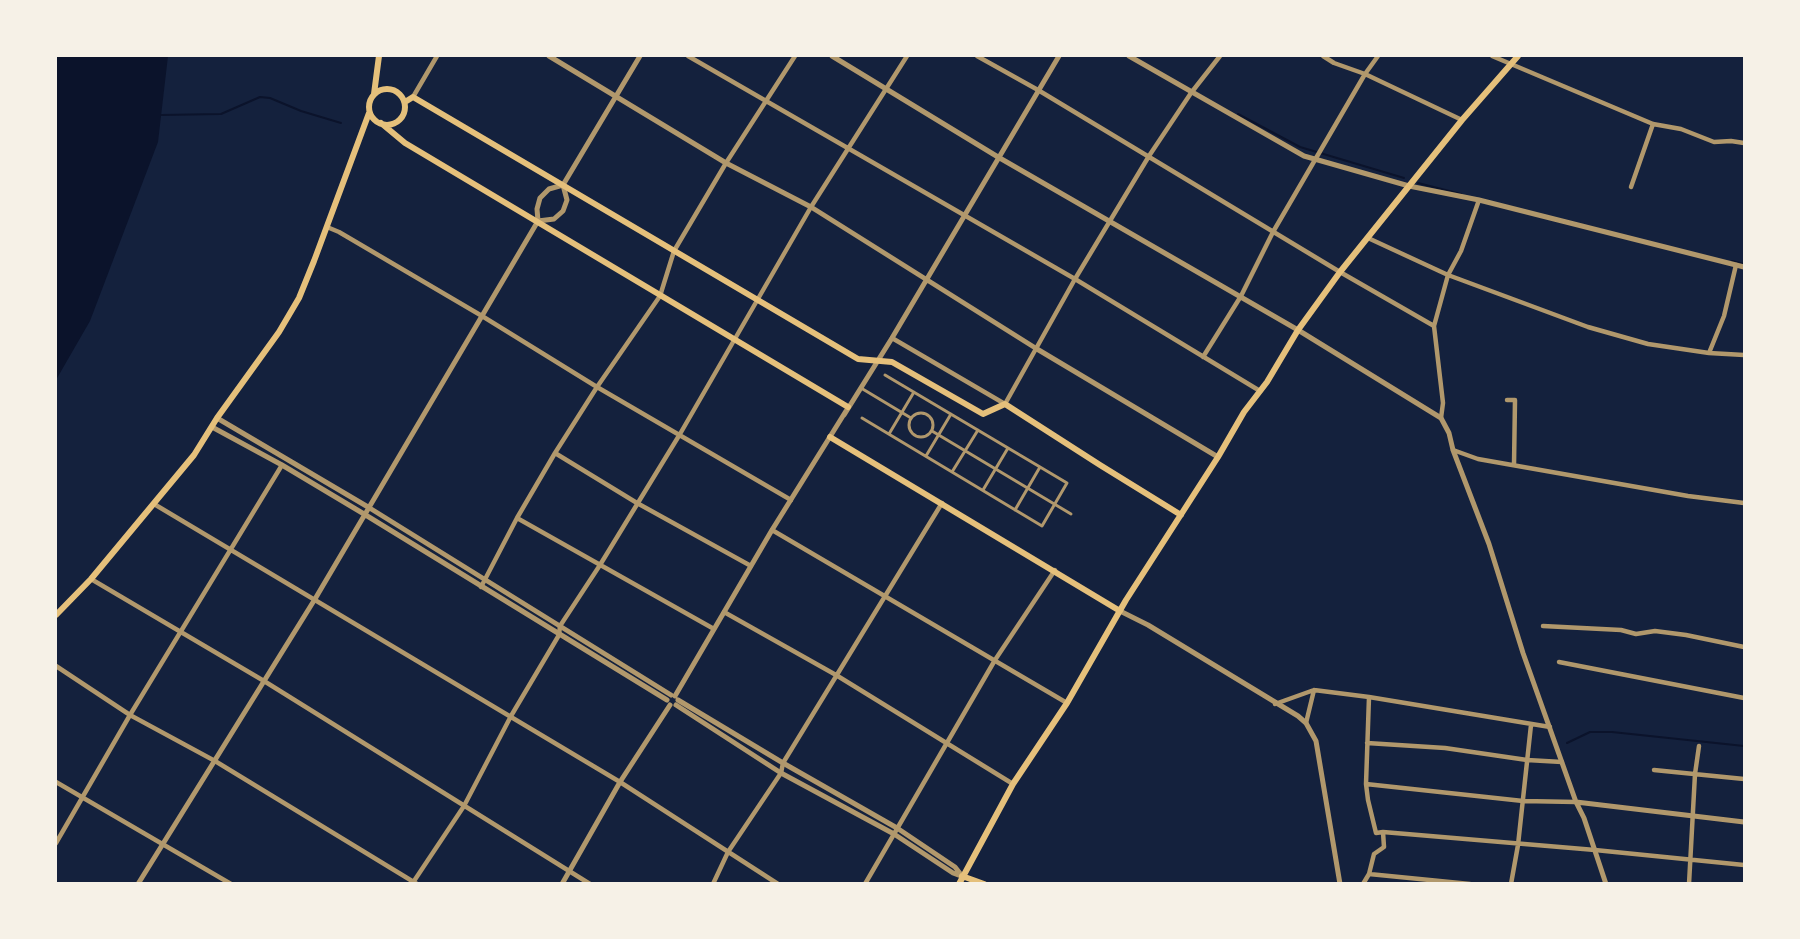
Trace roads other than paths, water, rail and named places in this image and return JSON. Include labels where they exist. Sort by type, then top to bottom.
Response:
[{"type":"main road","points":[[56,615],[91,579],[194,455],[279,332],[315,261],[369,112],[379,56]]},
{"type":"main road","points":[[958,884],[1013,784],[1067,703],[1120,611],[1298,330],[1340,272],[1409,186],[1518,56]]},
{"type":"main road","points":[[369,112],[376,121],[386,125],[397,122],[404,114],[405,102],[394,90],[384,89],[374,94]]},
{"type":"main road","points":[[405,102],[413,97],[858,359],[892,362],[983,414],[1005,404],[1181,515]]},
{"type":"main road","points":[[381,123],[405,143],[848,407]]},
{"type":"main road","points":[[830,437],[1120,611]]},
{"type":"main road","points":[[962,876],[969,884]]},
{"type":"main road","points":[[962,876],[984,884]]},
{"type":"street","points":[[413,97],[437,56]]},
{"type":"street","points":[[549,56],[726,163],[811,207],[1037,349],[1218,457]]},
{"type":"street","points":[[138,884],[315,599],[538,221],[537,209],[540,198],[549,189],[563,185],[640,56]]},
{"type":"street","points":[[687,56],[1075,279],[1260,391]]},
{"type":"street","points":[[481,587],[517,518],[555,453],[660,296],[674,251],[726,163],[795,56]]},
{"type":"street","points":[[832,56],[998,157],[1241,296],[1441,418],[1449,433],[1489,544],[1523,653],[1606,884]]},
{"type":"street","points":[[56,666],[130,716],[214,761],[414,883],[464,806],[511,716],[559,635],[560,626],[680,434],[811,207],[907,56]]},
{"type":"street","points":[[977,56],[1434,326]]},
{"type":"street","points":[[562,884],[620,782],[673,700],[772,530],[892,338],[1059,56]]},
{"type":"street","points":[[1129,56],[1304,156],[1409,186],[1479,200],[1744,267]]},
{"type":"street","points":[[892,338],[1005,404],[1075,279],[1149,156],[1191,93],[1220,56]]},
{"type":"street","points":[[1323,56],[1462,120]]},
{"type":"street","points":[[1203,357],[1241,296],[1273,232],[1315,159],[1378,56]]},
{"type":"street","points":[[1492,56],[1653,124],[1681,129],[1714,142],[1744,143]]},
{"type":"street","points":[[1630,187],[1653,124]]},
{"type":"street","points":[[538,221],[555,219],[563,211],[567,200],[563,185]]},
{"type":"street","points":[[1441,418],[1443,403],[1434,326],[1448,275],[1461,251],[1479,200]]},
{"type":"street","points":[[327,227],[482,316],[597,387],[791,500]]},
{"type":"street","points":[[1368,238],[1448,275],[1588,327],[1648,344],[1709,353],[1744,355]]},
{"type":"street","points":[[1709,353],[1724,316],[1736,265]]},
{"type":"street","points":[[862,418],[1042,526],[1067,483],[885,375]]},
{"type":"street","points":[[860,387],[911,418]]},
{"type":"street","points":[[889,434],[914,392]]},
{"type":"street","points":[[1507,400],[1515,400],[1514,465]]},
{"type":"street","points":[[844,415],[848,407]]},
{"type":"street","points":[[918,413],[929,416],[933,423],[932,431],[922,437],[914,435],[909,428],[911,418],[918,413]]},
{"type":"street","points":[[926,456],[951,414]]},
{"type":"street","points":[[218,418],[368,507],[560,626],[781,773],[896,831]]},
{"type":"street","points":[[212,427],[282,465],[559,635],[896,831],[955,867],[962,876]]},
{"type":"street","points":[[952,472],[978,430]]},
{"type":"street","points":[[932,431],[1071,514]]},
{"type":"street","points":[[983,490],[1008,448]]},
{"type":"street","points":[[1454,450],[1478,459],[1688,496],[1744,503]]},
{"type":"street","points":[[555,453],[637,503],[751,566]]},
{"type":"street","points":[[56,843],[282,465]]},
{"type":"street","points":[[1015,510],[1040,467]]},
{"type":"street","points":[[713,884],[728,852],[781,773],[783,764],[836,675],[942,503]]},
{"type":"street","points":[[154,504],[620,782],[778,884]]},
{"type":"street","points":[[517,518],[714,629]]},
{"type":"street","points":[[772,530],[1067,703]]},
{"type":"street","points":[[865,884],[995,660],[1055,570]]},
{"type":"street","points":[[91,579],[264,681],[590,884]]},
{"type":"street","points":[[1120,611],[1299,716],[1306,723],[1316,741],[1340,884]]},
{"type":"street","points":[[724,612],[836,675],[1013,784]]},
{"type":"street","points":[[1543,626],[1621,630],[1636,634],[1655,631],[1744,647]]},
{"type":"street","points":[[1559,662],[1744,698]]},
{"type":"street","points":[[1275,704],[1314,690],[1550,727]]},
{"type":"street","points":[[1306,723],[1314,690]]},
{"type":"street","points":[[1369,697],[1366,784],[1376,833],[1595,850],[1744,865]]},
{"type":"street","points":[[1511,884],[1518,845],[1531,725]]},
{"type":"street","points":[[1367,743],[1445,748],[1527,760],[1562,762]]},
{"type":"street","points":[[1689,884],[1695,774],[1699,746]]},
{"type":"street","points":[[1654,771],[1744,779]]},
{"type":"street","points":[[56,782],[231,884]]},
{"type":"street","points":[[1366,784],[1523,801],[1576,802],[1744,822]]},
{"type":"street","points":[[1364,884],[1374,854],[1384,847],[1383,832]]},
{"type":"street","points":[[1369,874],[1470,884]]},
{"type":"water","points":[[56,56],[168,56],[158,142],[90,321],[56,380]]},
{"type":"waterway","points":[[161,115],[221,114],[260,97],[270,98],[301,111],[341,123]]},
{"type":"waterway","points":[[1238,114],[1300,147],[1404,178]]},
{"type":"waterway","points":[[1418,183],[1461,194]]},
{"type":"waterway","points":[[1732,261],[1744,264]]},
{"type":"waterway","points":[[1567,743],[1590,732],[1612,732],[1744,746]]}]
